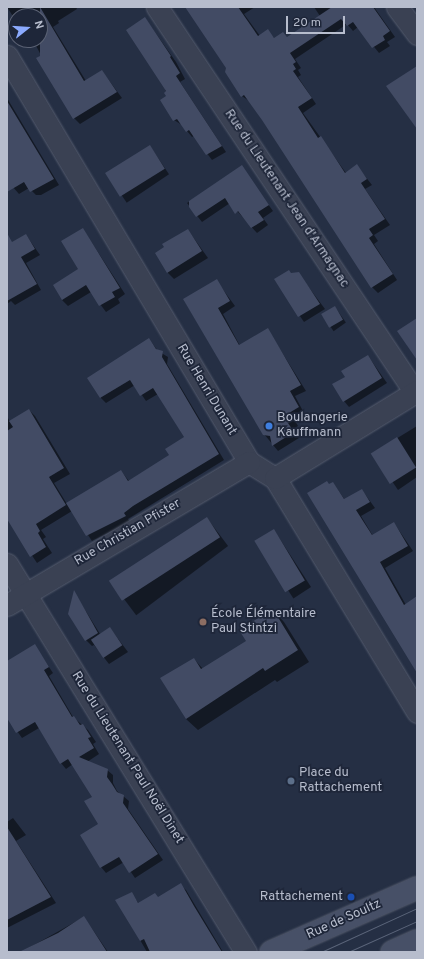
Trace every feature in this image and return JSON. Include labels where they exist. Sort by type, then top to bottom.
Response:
[{"type":"main road","name":"Rue de Soultz","points":[[271,952],[417,888]]},
{"type":"main road","points":[[392,952],[417,941]]},
{"type":"street","name":"Rue du Lieutenant Jean d'Armagnac","points":[[157,7],[416,391]]},
{"type":"street","points":[[397,7],[417,34]]},
{"type":"street","name":"Rue Henri Dunant","points":[[7,56],[249,462],[275,478],[417,712]]},
{"type":"street","points":[[275,478],[416,391]]},
{"type":"street","name":"Rue Christian Pfister","points":[[7,605],[249,462]]},
{"type":"street","name":"Rue du Lieutenant Paul Noël Dinet","points":[[7,564],[246,952]]},
{"type":"building","points":[[185,7],[238,7],[258,36],[268,29],[274,38],[283,32],[287,37],[332,7],[373,7],[390,31],[383,36],[385,40],[372,48],[353,22],[347,26],[341,19],[290,53],[296,62],[293,64],[296,69],[293,71],[312,98],[298,107],[318,138],[321,136],[345,173],[357,164],[367,179],[361,183],[385,219],[369,229],[373,235],[369,238],[393,274],[371,288],[262,120],[244,95],[241,97],[225,72],[226,68]]},
{"type":"building","points":[[145,17],[171,56],[170,57],[180,73],[176,76],[222,146],[206,155],[189,130],[186,132],[177,119],[173,121],[160,100],[166,96],[164,93],[166,91],[126,30]]},
{"type":"building","points":[[48,20],[84,81],[102,70],[117,92],[73,119],[36,58],[40,56],[40,48],[48,48]]},
{"type":"building","points":[[417,66],[417,129],[386,86]]},
{"type":"building","points":[[7,101],[54,179],[30,192],[24,182],[7,192]]},
{"type":"building","points":[[150,145],[165,169],[120,197],[105,173]]},
{"type":"building","points":[[242,165],[269,205],[258,212],[264,220],[251,228],[238,211],[235,214],[225,198],[196,217],[189,207],[189,201]]},
{"type":"building","points":[[83,228],[120,288],[112,292],[115,297],[99,306],[86,285],[62,300],[53,285],[78,269],[61,241]]},
{"type":"building","points":[[188,229],[202,251],[167,273],[155,253],[164,247],[162,244]]},
{"type":"building","points":[[7,233],[12,242],[26,234],[35,249],[21,257],[37,284],[7,301]]},
{"type":"building","points":[[289,270],[291,273],[299,272],[320,304],[298,317],[274,279]]},
{"type":"building","points":[[217,279],[230,301],[218,308],[239,345],[268,328],[301,385],[290,391],[299,407],[289,413],[293,420],[288,423],[294,432],[272,446],[270,436],[263,435],[183,299]]},
{"type":"building","points":[[335,306],[343,320],[329,328],[321,314]]},
{"type":"building","points":[[417,318],[417,360],[397,331]]},
{"type":"building","points":[[149,338],[156,349],[163,351],[162,357],[219,454],[133,506],[124,513],[126,516],[86,536],[66,503],[121,470],[128,481],[169,455],[165,449],[184,437],[153,388],[140,396],[130,380],[100,398],[87,378]]},
{"type":"building","points":[[368,355],[382,378],[343,402],[332,384],[345,377],[341,371]]},
{"type":"building","points":[[29,409],[64,468],[49,477],[66,505],[36,524],[40,531],[38,533],[46,547],[30,557],[7,519],[7,431],[13,427],[9,421]]},
{"type":"building","points":[[397,437],[416,468],[390,484],[371,453]]},
{"type":"building","points":[[327,481],[329,484],[333,482],[344,499],[362,489],[370,502],[356,510],[372,535],[394,522],[408,546],[380,562],[404,605],[417,596],[417,673],[307,493]]},
{"type":"building","points":[[207,517],[220,537],[122,601],[109,581]]},
{"type":"building","points":[[274,529],[305,580],[285,592],[254,541]]},
{"type":"building","points":[[74,590],[98,633],[85,641],[68,614]]},
{"type":"building","points":[[273,609],[298,650],[265,671],[263,668],[186,719],[160,678],[194,658],[201,669],[246,641],[239,630]]},
{"type":"building","points":[[110,627],[122,645],[103,658],[91,640]]},
{"type":"building","points":[[35,644],[49,667],[44,670],[72,717],[74,716],[80,725],[83,724],[91,737],[88,738],[94,748],[79,757],[108,769],[107,777],[117,792],[124,795],[123,803],[158,854],[129,873],[119,857],[100,868],[80,835],[98,824],[84,801],[92,797],[68,759],[60,764],[35,722],[16,733],[7,718],[7,661]]},
{"type":"building","points":[[7,827],[51,897],[7,920]]},
{"type":"building","points":[[181,883],[222,952],[150,952],[144,939],[140,941],[115,900],[132,892],[138,903],[155,893],[158,897]]},
{"type":"building","points":[[84,916],[107,952],[19,952],[58,933]]},
{"type":"tram line","points":[[321,952],[417,908]]},
{"type":"tram line","points":[[348,952],[417,921]]},
{"type":"place","name":"Boulangerie Kauffmann","points":[[269,426]]},
{"type":"place","name":"École Élémentaire Paul Stintzi","points":[[203,622]]},
{"type":"place","name":"Place du Rattachement","points":[[291,781]]},
{"type":"place","name":"Rattachement","points":[[351,897]]}]
